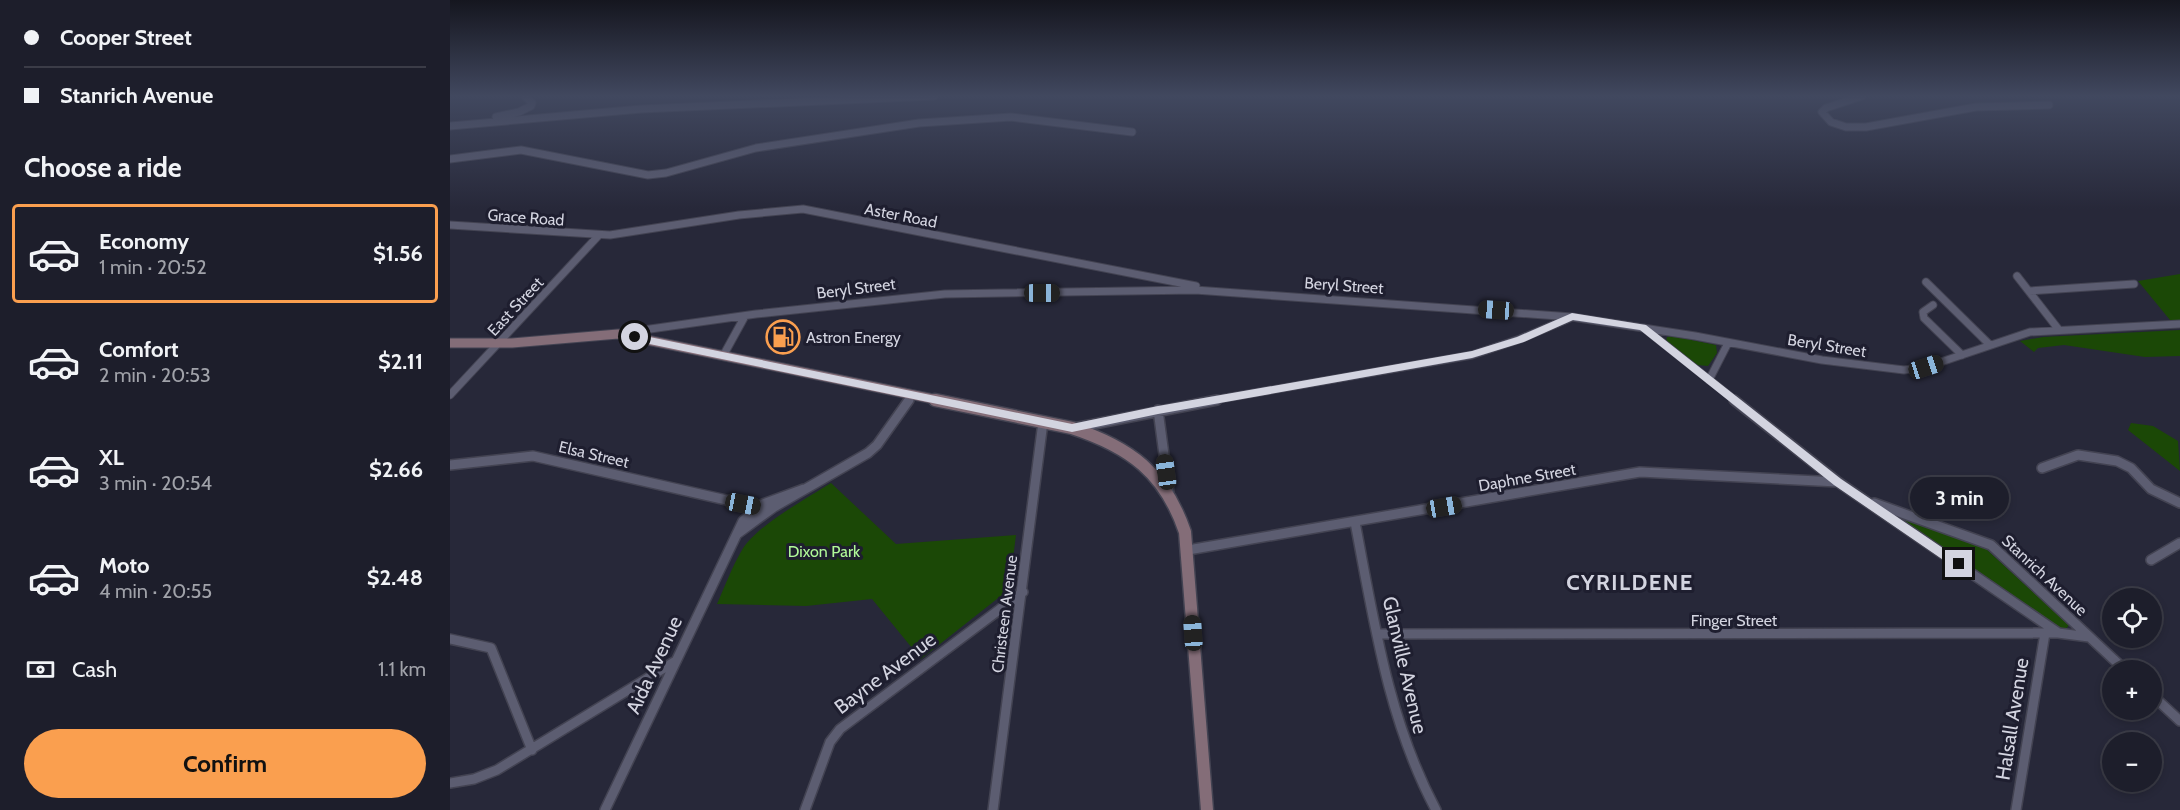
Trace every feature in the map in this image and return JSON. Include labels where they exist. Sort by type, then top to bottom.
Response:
[{"type":"main road","name":"Beryl Street","points":[[450,343],[498,343],[618,334]]},
{"type":"main road","points":[[618,334],[1072,428],[1109,440],[1134,455],[1155,474],[1169,492],[1182,523],[1188,550],[1207,810]]},
{"type":"street","points":[[450,159],[521,150],[653,175],[756,148],[848,134]]},
{"type":"street","name":"Aster Road","points":[[600,235],[739,215],[803,209],[1195,288]]},
{"type":"street","name":"Grace Road","points":[[450,225],[600,235]]},
{"type":"street","name":"East Street","points":[[450,395],[600,235]]},
{"type":"street","points":[[2017,276],[2059,330]]},
{"type":"street","points":[[1926,282],[1990,345]]},
{"type":"street","points":[[2029,291],[2134,284]]},
{"type":"street","name":"Beryl Street","points":[[618,334],[745,316],[945,294],[1195,288],[1572,317],[1642,327],[1822,360],[1891,369],[1926,367],[2023,333],[2180,324]]},
{"type":"street","points":[[1933,305],[1923,312],[1924,318],[1962,355]]},
{"type":"street","points":[[723,356],[745,316]]},
{"type":"street","points":[[1072,428],[1158,410],[1472,355],[1520,339],[1572,317]]},
{"type":"street","name":"Stanrich Avenue","points":[[1642,327],[1838,482],[2058,633]]},
{"type":"street","points":[[1709,380],[1728,342]]},
{"type":"street","name":"Aida Avenue","points":[[736,535],[766,512],[868,453],[877,445],[912,395]]},
{"type":"street","points":[[1158,410],[1169,492]]},
{"type":"street","name":"Christeen Avenue","points":[[993,810],[1023,592],[1043,422]]},
{"type":"street","points":[[2042,468],[2078,455],[2120,462],[2131,468],[2151,489],[2180,503]]},
{"type":"street","name":"Elsa Street","points":[[450,465],[534,456],[757,507],[766,512]]},
{"type":"street","name":"Daphne Street","points":[[1188,550],[1640,472],[1838,482]]},
{"type":"street","name":"Aida Avenue","points":[[605,810],[747,515],[757,507],[804,489]]},
{"type":"street","name":"Stanrich Avenue","points":[[1864,500],[1987,542],[2114,660]]},
{"type":"street","name":"Elsa Street","points":[[730,502],[757,520]]},
{"type":"street","name":"Glanville Avenue","points":[[1354,522],[1401,735],[1412,763],[1436,810]]},
{"type":"street","points":[[2151,560],[2180,543]]},
{"type":"street","name":"Bayne Avenue","points":[[805,810],[830,741],[840,729],[1023,592]]},
{"type":"street","name":"Halsall Avenue","points":[[2016,810],[2045,633]]},
{"type":"street","name":"Finger Street","points":[[1377,634],[2058,633],[2089,637]]},
{"type":"street","points":[[450,639],[491,648],[532,750]]},
{"type":"street","points":[[450,783],[488,775],[675,661]]},
{"type":"street","points":[[2162,704],[2180,721]]},
{"type":"green space","points":[[2180,274],[2180,320],[2170,320],[2138,281]]},
{"type":"green space","points":[[2180,330],[2180,356],[2145,357],[2064,345],[2038,348],[2034,352],[2020,341],[2043,337]]},
{"type":"green space","points":[[1667,337],[1716,345],[1717,353],[1708,366],[1697,365],[1666,342]]},
{"type":"green space","points":[[2131,423],[2153,426],[2178,441],[2180,471],[2128,430]]},
{"type":"green space","name":"Dixon Park","points":[[831,483],[896,544],[1016,535],[1010,582],[1002,595],[921,659],[872,599],[806,606],[717,604],[735,563],[749,541],[770,522]]},
{"type":"green space","points":[[1904,518],[1985,548],[2069,625],[2066,629],[2058,628],[1900,520]]},
{"type":"place","name":"Astron Energy","points":[[783,337]]},
{"type":"district","name":"CYRILDENE","points":[[1630,582]]},
{"type":"route","points":[[635,337],[1072,428],[1158,410],[1472,355],[1520,339],[1572,317],[1642,327],[1838,482],[1959,564]]}]
